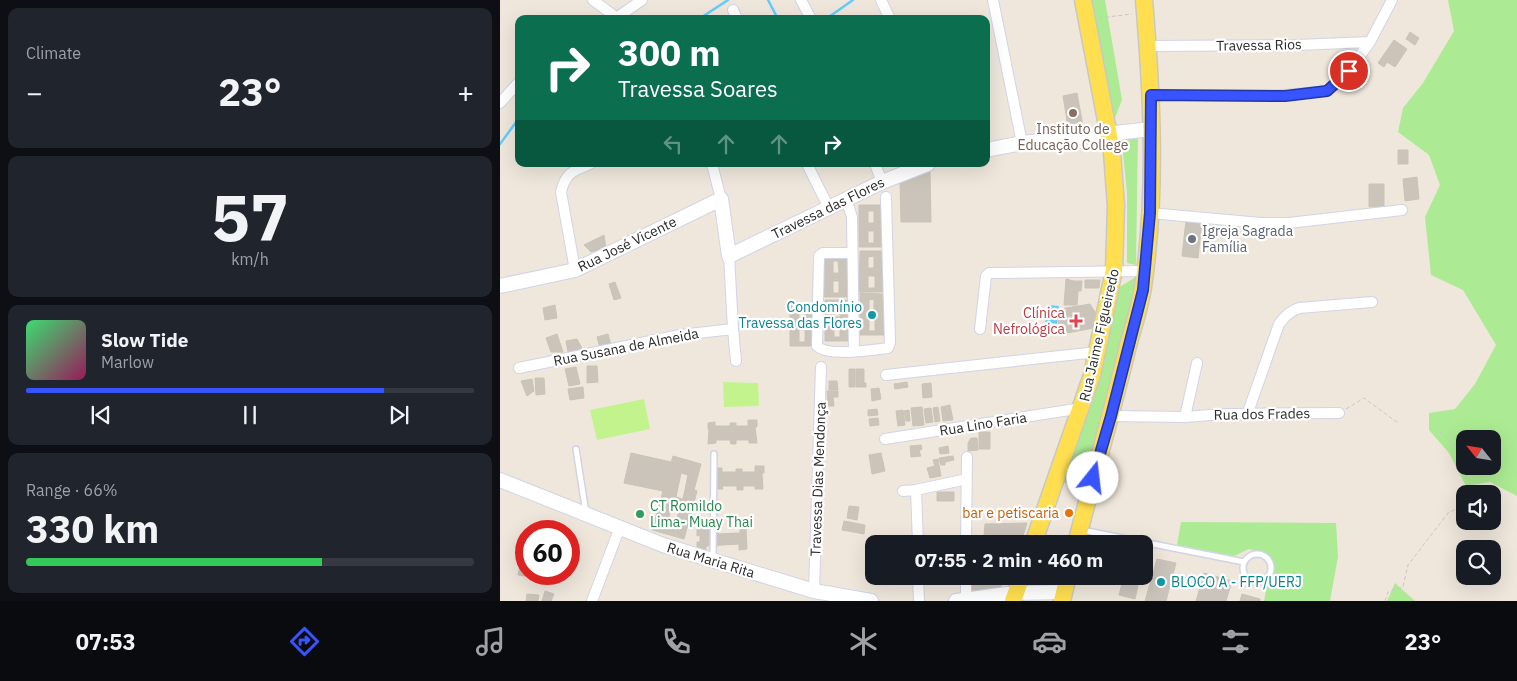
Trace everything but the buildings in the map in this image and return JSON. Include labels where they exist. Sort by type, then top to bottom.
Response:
[{"type":"main road","name":"Rua Jaime Figueiredo","points":[[1036,535],[1082,408],[1097,352],[1114,270],[1116,206],[1109,133],[1082,0]]},
{"type":"main road","points":[[1078,535],[1143,290],[1150,213],[1152,129],[1145,6]]},
{"type":"main road","points":[[1014,597],[1019,585]]},
{"type":"street","points":[[592,0],[612,15]]},
{"type":"street","points":[[620,15],[642,0]]},
{"type":"street","points":[[801,0],[809,15]]},
{"type":"street","points":[[881,0],[888,15]]},
{"type":"street","points":[[993,0],[1022,143]]},
{"type":"street","points":[[1151,95],[1285,96],[1327,91],[1349,71],[1370,42],[1392,0]]},
{"type":"street","name":"Travessa Rios","points":[[1148,46],[1297,45],[1370,42]]},
{"type":"street","points":[[500,103],[515,86]]},
{"type":"street","points":[[990,149],[1022,143],[1152,129]]},
{"type":"street","points":[[575,270],[561,192],[563,181],[571,172],[583,167]]},
{"type":"street","points":[[713,167],[721,200],[730,256],[732,329],[736,361]]},
{"type":"street","points":[[808,167],[829,208]]},
{"type":"street","points":[[876,167],[882,182]]},
{"type":"street","name":"Travessa das Flores","points":[[730,256],[882,182],[920,167]]},
{"type":"street","points":[[852,253],[823,253],[819,256],[817,346],[825,351],[888,348],[890,344],[886,197]]},
{"type":"street","points":[[846,199],[852,217],[854,351]]},
{"type":"street","name":"Rua José Vicente","points":[[500,286],[575,270],[721,200]]},
{"type":"street","points":[[1150,213],[1261,224],[1289,223],[1402,210]]},
{"type":"street","points":[[980,329],[986,276],[989,273],[1145,271]]},
{"type":"street","points":[[1247,415],[1279,324],[1284,316],[1299,308],[1372,302]]},
{"type":"street","name":"Rua Susana de Almeida","points":[[519,368],[680,336],[732,329]]},
{"type":"street","points":[[886,375],[1097,352]]},
{"type":"street","points":[[1185,417],[1197,363]]},
{"type":"street","name":"Travessa Dias Mendonça","points":[[814,591],[821,367]]},
{"type":"street","name":"Rua Lino Faria","points":[[885,439],[1082,408]]},
{"type":"street","name":"Rua dos Frades","points":[[1111,416],[1185,417],[1224,414],[1339,413]]},
{"type":"street","points":[[966,535],[967,457]]},
{"type":"street","points":[[903,490],[916,490],[967,479]]},
{"type":"street","name":"Rua Maria Rita","points":[[500,480],[662,545],[814,591],[871,601]]},
{"type":"street","points":[[916,490],[918,535]]},
{"type":"street","points":[[592,601],[620,527]]},
{"type":"street","points":[[918,585],[919,601]]},
{"type":"street","points":[[964,585],[961,600],[1063,597]]},
{"type":"lane","points":[[576,449],[586,513]]},
{"type":"lane","points":[[712,561],[714,454]]},
{"type":"lane","points":[[1153,548],[1244,562]]},
{"type":"lane","points":[[1259,554],[1268,559],[1271,568],[1270,572],[1264,580],[1252,581],[1243,571],[1244,562],[1250,555],[1259,554]]},
{"type":"path","points":[[1087,19],[1145,6]]},
{"type":"path","points":[[1339,413],[1364,398],[1398,423]]},
{"type":"path","points":[[1440,432],[1456,446]]},
{"type":"path","points":[[1385,601],[1388,592],[1403,587],[1408,565],[1448,513],[1456,509]]},
{"type":"green space","points":[[1089,0],[1105,0],[1122,100],[1113,123]]},
{"type":"green space","points":[[1448,0],[1517,0],[1517,496],[1501,488],[1501,485],[1490,482],[1465,485],[1460,475],[1501,475],[1501,430],[1456,430],[1456,467],[1449,453],[1429,430],[1429,413],[1455,409],[1475,384],[1496,345],[1463,290],[1431,275],[1425,217],[1440,185],[1429,155],[1398,132],[1403,108],[1423,83],[1454,31]]},
{"type":"green space","points":[[1138,133],[1136,265],[1127,263],[1127,193],[1121,134]]},
{"type":"green space","points":[[1139,275],[1084,482],[1062,483],[1118,288]]},
{"type":"green space","points":[[723,382],[758,383],[759,406],[724,407]]},
{"type":"green space","points":[[644,399],[650,429],[597,440],[590,410]]},
{"type":"green space","points":[[1181,522],[1336,523],[1338,557],[1330,601],[1264,601],[1272,570],[1270,556],[1249,549],[1234,556],[1177,545]]},
{"type":"green space","points":[[1395,583],[1415,601],[1387,601]]},
{"type":"water","points":[[1048,305],[1059,306],[1057,324],[1045,322]]},
{"type":"waterway","points":[[705,15],[728,0]]},
{"type":"waterway","points":[[768,0],[776,15]]},
{"type":"waterway","points":[[832,15],[853,0]]},
{"type":"waterway","points":[[500,144],[515,123]]},
{"type":"place","name":"Instituto de Educação College","points":[[1073,113]]},
{"type":"place","name":"Igreja Sagrada Família","points":[[1192,239]]},
{"type":"place","name":"Condomínio Travessa das Flores","points":[[872,315]]},
{"type":"place","name":"Clínica Nefrológica","points":[[1076,321]]},
{"type":"place","name":"bar e petiscaria","points":[[1069,513]]},
{"type":"place","name":"CT Romildo Lima- Muay Thai","points":[[640,514]]},
{"type":"place","name":"BLOCO A - FFP/UERJ","points":[[1161,582]]},
{"type":"route","points":[[1093,478],[1143,290],[1150,213],[1151,95],[1277,94],[1285,96],[1307,94],[1327,91],[1349,71]]}]
